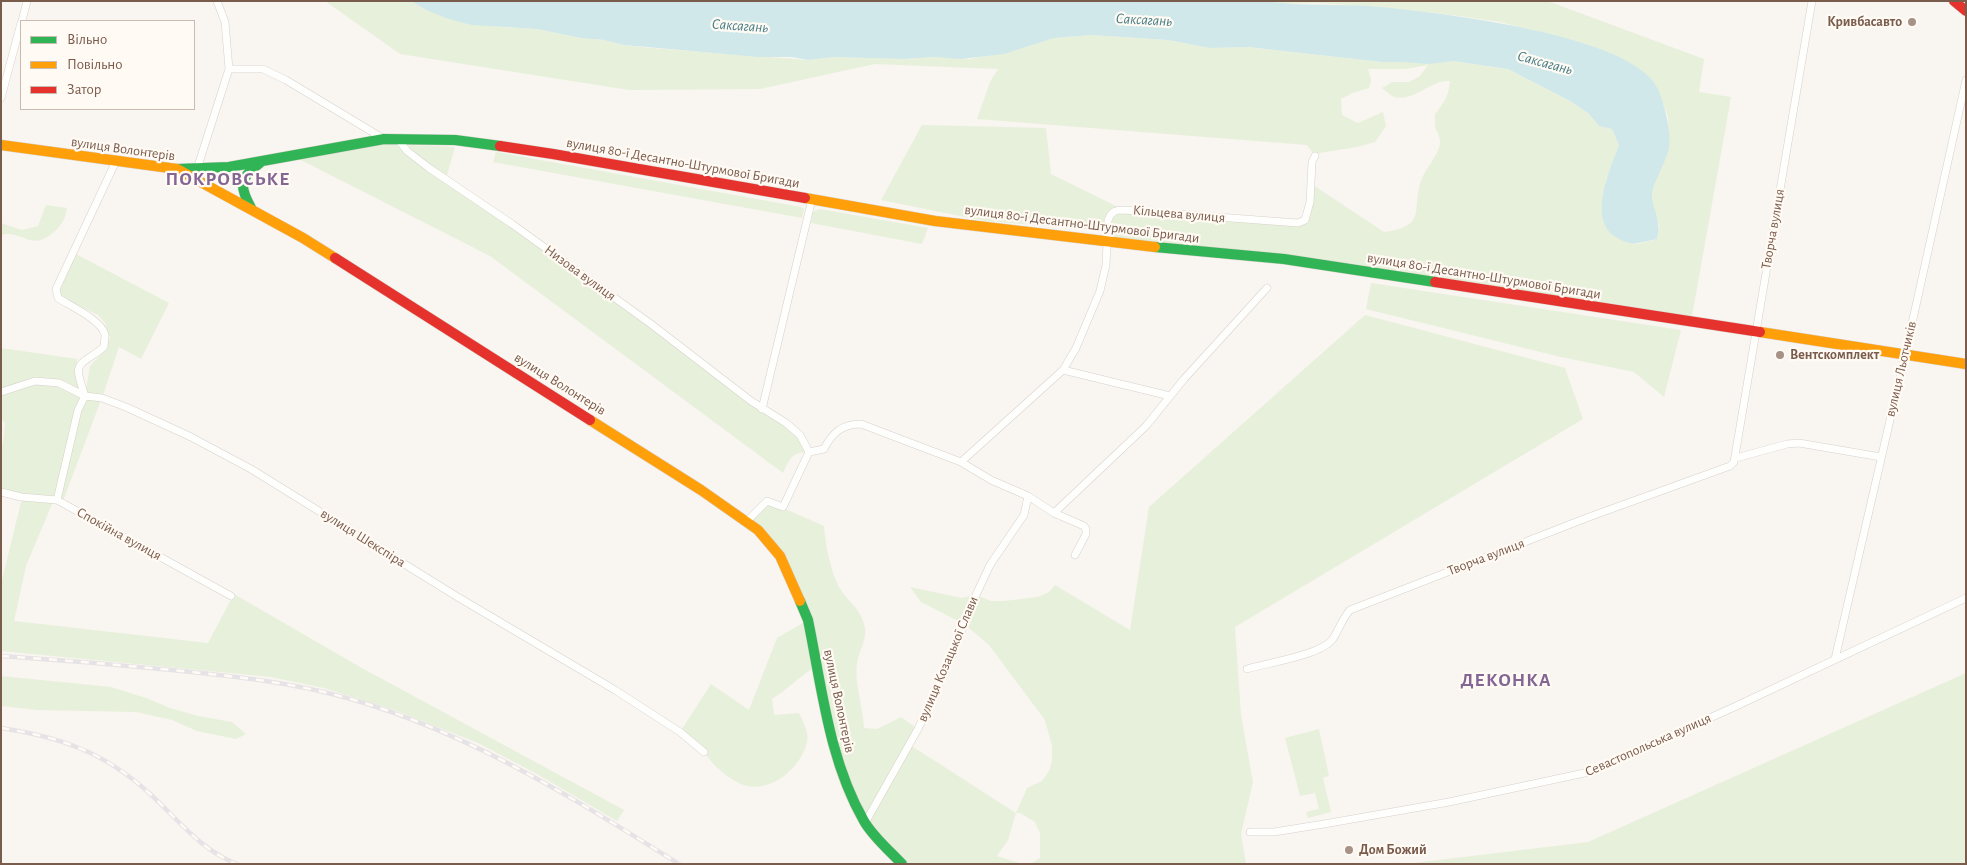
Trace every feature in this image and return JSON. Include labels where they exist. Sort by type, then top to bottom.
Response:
[{"type":"street","points":[[22,20],[27,1]]},
{"type":"street","points":[[197,169],[229,70],[225,22],[220,6],[216,1]]},
{"type":"street","name":"Творча вулиця","points":[[1247,668],[1317,650],[1331,641],[1344,616],[1350,610],[1590,517],[1730,466],[1736,458],[1812,1]]},
{"type":"street","points":[[1954,1],[1966,11]]},
{"type":"street","points":[[1,98],[20,26]]},
{"type":"street","points":[[229,70],[263,69],[286,80],[384,139]]},
{"type":"street","name":"вулиця Льотчиків","points":[[1834,658],[1905,355],[1966,80]]},
{"type":"street","name":"Низова вулиця","points":[[397,138],[407,151],[429,168],[512,224],[651,324],[762,409],[800,434],[809,452]]},
{"type":"street","name":"вулиця 80-ї Десантно-Штурмової Бригади","points":[[177,169],[229,167],[384,139],[455,140],[499,145],[934,221],[1284,259],[1966,364]]},
{"type":"street","name":"вулиця Волонтерів","points":[[1,146],[177,169],[252,209],[320,249],[747,521],[758,530],[780,556],[808,620],[834,751],[843,778],[865,823],[902,864]]},
{"type":"street","name":"Кільцева вулиця","points":[[962,462],[1062,370],[1076,348],[1100,290],[1106,265],[1108,220],[1115,210],[1298,223],[1305,220],[1308,211],[1312,162],[1315,156]]},
{"type":"street","points":[[252,209],[243,193],[242,182],[248,171],[264,160]]},
{"type":"street","points":[[57,500],[78,410],[85,396],[78,376],[79,367],[85,359],[104,347],[105,335],[102,328],[93,320],[58,298],[56,289],[116,161]]},
{"type":"street","points":[[762,409],[812,199]]},
{"type":"street","points":[[1054,513],[1146,426],[1170,396],[1267,288]]},
{"type":"street","points":[[1062,370],[1170,396]]},
{"type":"street","name":"вулиця Шекспіра","points":[[1,392],[26,383],[46,381],[59,383],[85,396],[102,398],[126,407],[191,437],[251,469],[456,596],[615,690],[680,732],[704,752]]},
{"type":"street","points":[[747,521],[767,501],[783,507],[809,452],[824,449],[834,433],[842,427],[861,424],[962,462],[991,480],[1028,496],[1054,513],[1078,522],[1086,528],[1086,534],[1075,555]]},
{"type":"street","name":"Творча вулиця","points":[[1736,458],[1787,444],[1799,443],[1881,457]]},
{"type":"street","name":"Спокійна вулиця","points":[[1,492],[22,497],[57,500],[230,596]]},
{"type":"street","name":"вулиця Козацької Слави","points":[[865,823],[918,730],[990,565],[1024,515],[1028,496]]},
{"type":"street","name":"Севастопольська вулиця","points":[[1250,832],[1274,832],[1449,802],[1588,772],[1732,708],[1834,658],[1966,598]]},
{"type":"green space","points":[[325,1],[411,1],[426,10],[499,27],[537,29],[581,38],[651,48],[808,60],[833,57],[970,59],[1019,49],[1054,38],[1092,35],[1168,40],[1210,48],[1247,47],[1382,62],[1453,61],[1508,69],[1570,101],[1588,113],[1599,126],[1612,129],[1619,145],[1607,177],[1602,203],[1629,243],[1638,244],[1657,239],[1659,225],[1653,208],[1652,192],[1669,141],[1668,117],[1657,88],[1604,51],[1586,44],[1500,22],[1460,16],[1380,7],[1317,3],[1281,4],[1264,1],[1542,1],[1553,3],[1704,59],[1699,92],[1731,97],[1691,322],[1370,272],[1107,241],[1108,221],[1100,230],[985,221],[881,200],[922,125],[1046,128],[1051,174],[1124,210],[1288,223],[1305,220],[1310,183],[1384,232],[1399,229],[1408,225],[1413,220],[1416,213],[1419,187],[1439,148],[1440,141],[1435,125],[1435,114],[1446,99],[1450,81],[1436,83],[1416,94],[1402,98],[1390,95],[1382,88],[1392,82],[1409,82],[1420,76],[1428,65],[1405,69],[1368,69],[1371,80],[1369,88],[1352,93],[1341,99],[1342,115],[1358,123],[1383,112],[1386,126],[1375,142],[1319,153],[1315,156],[1307,145],[977,119],[990,82],[998,69],[875,64],[760,89],[629,90],[400,54]]},
{"type":"green space","points":[[397,138],[407,150],[410,145],[455,147],[446,179],[800,435],[809,452],[798,453],[792,457],[783,473],[490,256],[291,155]]},
{"type":"green space","points":[[496,152],[804,209],[802,218],[493,162]]},
{"type":"green space","points":[[46,205],[67,208],[61,224],[48,236],[34,241],[16,235],[1,235],[1,223],[22,230],[38,226]]},
{"type":"green space","points":[[820,209],[928,228],[922,244],[811,223],[813,212]]},
{"type":"green space","points":[[74,253],[169,303],[141,359],[119,347],[102,398],[85,396],[90,366],[104,351],[110,338],[105,323],[98,315],[56,295]]},
{"type":"green space","points":[[1371,283],[1681,330],[1664,397],[1634,372],[1561,357],[1366,309]]},
{"type":"green space","points":[[1365,315],[1565,368],[1583,419],[1235,627],[1241,715],[1253,782],[1241,834],[1246,864],[1030,864],[1040,858],[1040,833],[1035,822],[1020,813],[1016,813],[1027,788],[1042,781],[1049,771],[1052,761],[1052,746],[1045,720],[989,645],[964,624],[921,602],[910,587],[962,598],[976,595],[991,601],[1004,601],[1038,597],[1049,592],[1055,585],[1130,630],[1149,507]]},
{"type":"green space","points":[[1,348],[77,359],[77,376],[81,396],[55,497],[26,566],[14,621],[208,643],[234,594],[360,667],[624,810],[617,821],[537,774],[478,743],[397,711],[324,688],[271,677],[1,651],[1,584],[23,494],[1,488],[1,446],[3,444],[5,423],[1,419]]},
{"type":"green space","points":[[87,398],[101,400],[63,501],[59,499],[80,411]]},
{"type":"green space","points":[[767,501],[824,526],[832,570],[839,587],[859,612],[865,628],[865,636],[856,670],[864,728],[877,729],[901,717],[918,729],[910,745],[1016,813],[1008,840],[997,856],[1026,864],[902,864],[877,838],[843,778],[818,665],[772,699],[774,715],[799,713],[805,727],[807,742],[797,763],[780,779],[770,784],[759,787],[737,782],[719,769],[703,751],[680,732],[711,684],[749,710],[777,638],[808,620],[780,556],[747,521]]},
{"type":"green space","points":[[1966,673],[1966,864],[1406,864],[1588,842]]},
{"type":"green space","points":[[1,676],[111,687],[170,708],[198,716],[232,722],[246,734],[236,739],[197,731],[172,720],[136,712],[37,710],[1,706]]},
{"type":"green space","points":[[1319,729],[1329,776],[1323,778],[1331,812],[1308,818],[1306,812],[1319,809],[1315,793],[1300,796],[1285,738]]},
{"type":"water","name":"Саксагань","points":[[411,1],[1264,1],[1293,4],[1381,7],[1487,21],[1574,40],[1612,54],[1641,70],[1658,89],[1667,118],[1670,142],[1652,194],[1657,216],[1657,239],[1635,243],[1627,242],[1616,237],[1607,229],[1603,219],[1603,194],[1619,145],[1612,129],[1599,126],[1588,113],[1570,101],[1508,69],[1453,61],[1429,64],[1382,62],[1248,47],[1210,48],[1168,40],[1092,35],[1054,38],[1004,54],[961,59],[934,57],[902,59],[833,57],[808,60],[792,57],[759,57],[624,45],[537,29],[472,25],[426,10]]},
{"type":"railway","points":[[1,656],[253,679],[324,692],[372,705],[419,722],[508,763],[595,812],[679,864]]},
{"type":"railway","points":[[1,728],[43,736],[80,748],[98,757],[115,767],[149,793],[200,842],[212,851],[237,864]]},
{"type":"traffic: fast","points":[[177,169],[229,167],[384,139],[455,140],[500,146]]},
{"type":"traffic: fast","points":[[251,208],[244,194],[243,183],[248,173],[260,163]]},
{"type":"traffic: fast","points":[[1155,247],[1284,259],[1435,282]]},
{"type":"traffic: fast","points":[[800,601],[808,620],[828,723],[842,773],[864,821],[877,838],[902,864]]},
{"type":"traffic: slow","points":[[1,145],[177,169],[303,238],[335,258]]},
{"type":"traffic: slow","points":[[805,198],[935,221],[1155,247]]},
{"type":"traffic: slow","points":[[1760,332],[1966,364]]},
{"type":"traffic: slow","points":[[590,420],[701,490],[758,530],[780,556],[800,601]]},
{"type":"traffic: jam","points":[[1954,1],[1966,11]]},
{"type":"traffic: jam","points":[[500,146],[805,198]]},
{"type":"traffic: jam","points":[[335,258],[590,420]]},
{"type":"traffic: jam","points":[[1435,282],[1760,332]]},
{"type":"place","name":"Кривбасавто","points":[[1912,22]]},
{"type":"place","name":"Вентскомплект","points":[[1780,355]]},
{"type":"place","name":"Дом Божий","points":[[1349,850]]},
{"type":"district","name":"ПОКРОВСЬКЕ","points":[[228,179]]},
{"type":"district","name":"ДЕКОНКА","points":[[1506,680]]}]
